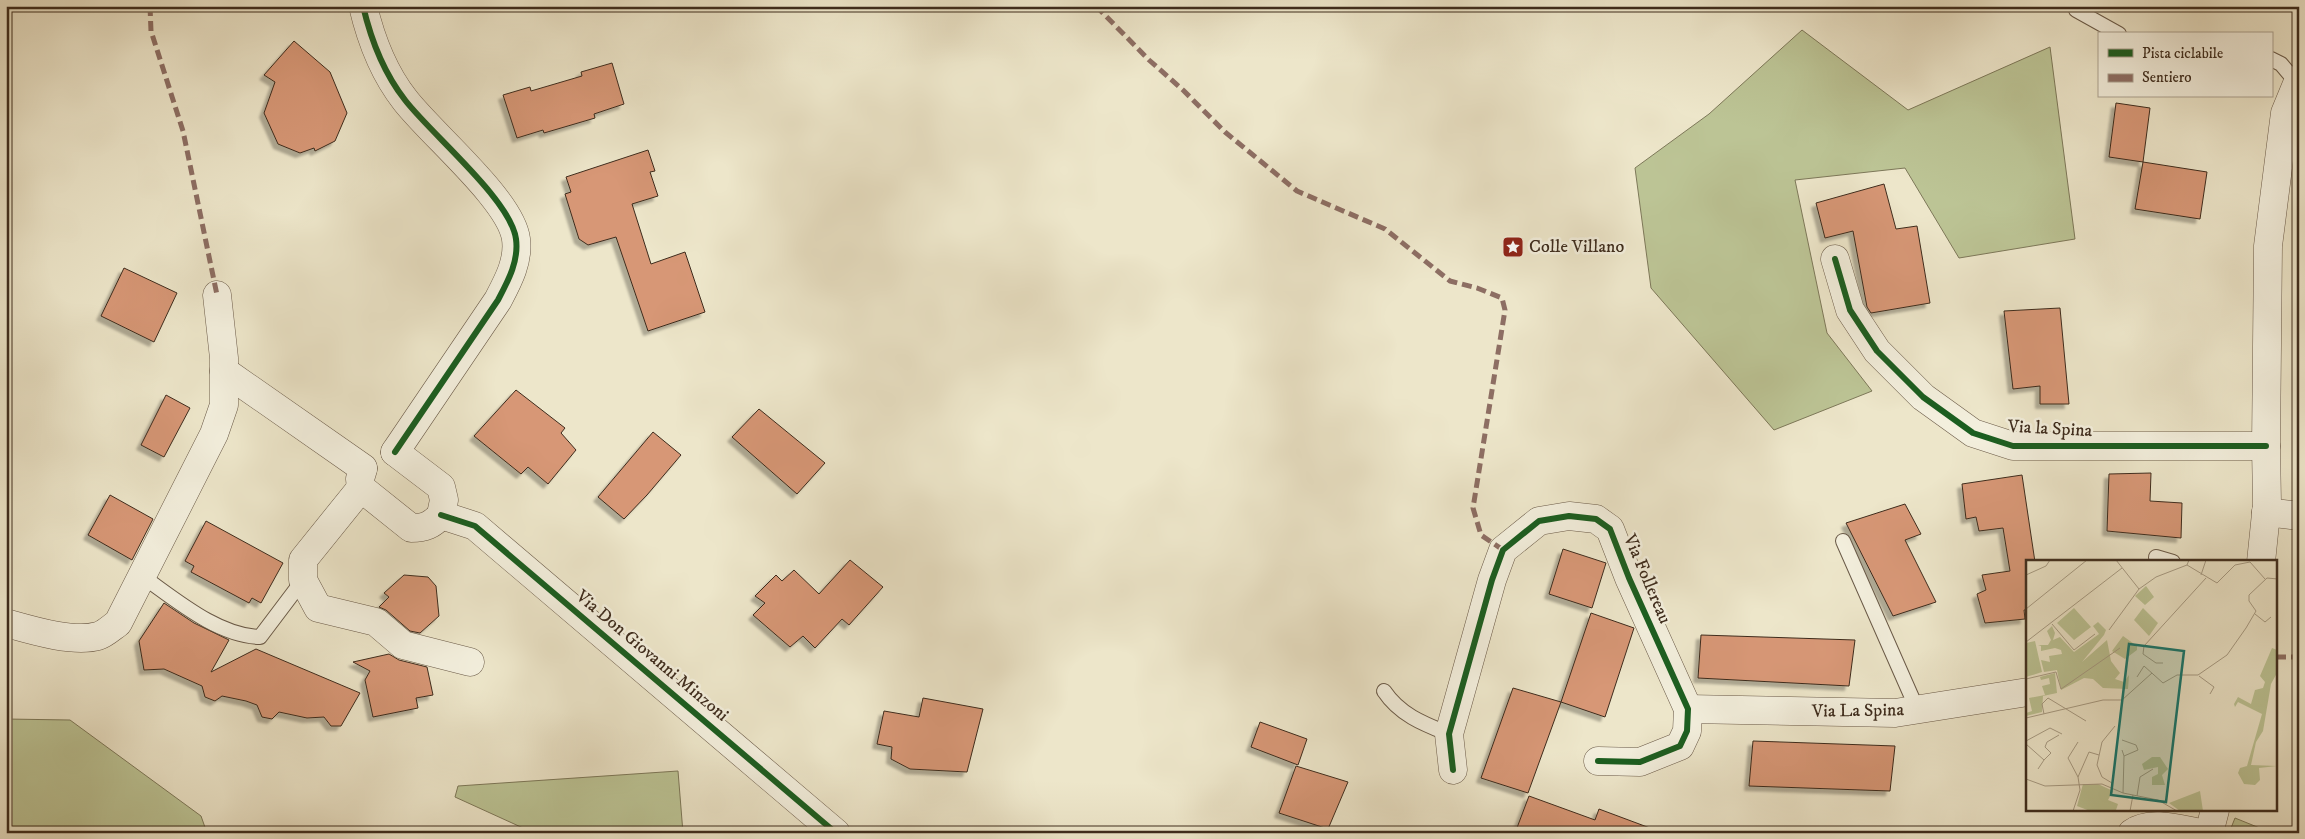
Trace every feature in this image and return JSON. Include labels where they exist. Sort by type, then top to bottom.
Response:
[{"type":"street","points":[[363,6],[379,59],[403,98],[495,198],[511,221],[516,238],[516,256],[509,278],[498,300],[395,452],[383,454],[373,459],[362,478],[304,560],[303,580],[318,608],[376,622],[403,645],[470,662]]},
{"type":"street","points":[[2260,560],[2266,512],[2268,246],[2285,113],[2298,81]]},
{"type":"street","name":"Via la Spina","points":[[1835,259],[1850,310],[1877,351],[1923,397],[1973,433],[2013,446],[2266,446]]},
{"type":"street","points":[[6,623],[50,635],[98,636],[118,624],[214,434],[224,405],[224,371],[217,295]]},
{"type":"street","points":[[224,371],[362,478],[411,528],[423,528],[432,524],[441,515],[444,500],[441,487],[395,452]]},
{"type":"street","points":[[2266,512],[2299,516]]},
{"type":"street","name":"Via Don Giovanni Minzoni","points":[[441,515],[475,526],[836,833]]},
{"type":"street","name":"Via Follereau","points":[[1453,770],[1449,734],[1492,580],[1503,550],[1539,521],[1569,516],[1596,519],[1610,529],[1629,578],[1688,709]]},
{"type":"street","name":"Via La Spina","points":[[1688,709],[1895,713],[2026,692]]},
{"type":"street","points":[[1598,762],[1640,762],[1680,746],[1687,730],[1688,709]]},
{"type":"street","points":[[2209,833],[2214,812]]},
{"type":"street","points":[[2132,833],[2139,828],[2166,826],[2200,833]]},
{"type":"lane","points":[[2076,10],[2115,32]]},
{"type":"lane","points":[[2272,60],[2281,64],[2298,81]]},
{"type":"lane","points":[[1842,541],[1918,710]]},
{"type":"lane","points":[[2156,558],[2164,560]]},
{"type":"lane","points":[[142,576],[194,614],[245,637],[260,637],[303,580]]},
{"type":"lane","points":[[1384,691],[1390,700],[1414,720],[1449,734]]},
{"type":"green space","points":[[1802,30],[1908,110],[2050,47],[2075,239],[1959,258],[1905,168],[1795,180],[1827,333],[1872,391],[1774,430],[1651,288],[1635,168],[1709,114]]},
{"type":"green space","points":[[6,719],[70,720],[201,816],[207,833],[6,833]]},
{"type":"green space","points":[[678,771],[683,833],[534,833],[455,797],[458,786]]},
{"type":"green space","points":[[2235,818],[2272,833],[2229,833]]},
{"type":"building","points":[[294,41],[330,72],[347,113],[335,141],[315,151],[314,148],[300,153],[278,144],[264,113],[275,82],[264,75]]},
{"type":"building","points":[[612,63],[624,104],[594,114],[595,118],[544,133],[543,130],[517,138],[503,95],[530,87],[531,91],[582,76],[581,72]]},
{"type":"building","points":[[2116,103],[2150,108],[2143,162],[2109,157]]},
{"type":"building","points":[[648,150],[655,171],[650,172],[658,196],[632,204],[651,264],[685,252],[705,312],[648,331],[616,237],[588,245],[579,239],[565,194],[571,192],[566,177]]},
{"type":"building","points":[[2143,162],[2207,172],[2200,219],[2135,209]]},
{"type":"building","points":[[1884,184],[1896,229],[1917,226],[1930,303],[1871,313],[1867,307],[1853,231],[1825,238],[1816,203]]},
{"type":"building","points":[[124,268],[177,293],[154,342],[101,316]]},
{"type":"building","points":[[2060,308],[2069,404],[2040,404],[2040,386],[2013,389],[2004,311]]},
{"type":"building","points":[[516,390],[565,428],[561,433],[576,450],[548,484],[528,467],[521,474],[474,436]]},
{"type":"building","points":[[166,395],[190,408],[164,457],[141,445]]},
{"type":"building","points":[[759,409],[825,463],[797,494],[732,437]]},
{"type":"building","points":[[653,432],[681,455],[624,519],[598,497]]},
{"type":"building","points":[[2151,473],[2150,501],[2182,503],[2181,538],[2107,531],[2109,474]]},
{"type":"building","points":[[2022,475],[2035,560],[2026,560],[2025,619],[1985,623],[1977,594],[1986,590],[1982,575],[2010,571],[2003,528],[1979,531],[1976,517],[1966,519],[1962,484]]},
{"type":"building","points":[[110,495],[153,519],[132,560],[88,535]]},
{"type":"building","points":[[1905,504],[1921,534],[1905,540],[1936,602],[1893,616],[1846,523]]},
{"type":"building","points":[[206,521],[283,563],[261,603],[252,598],[249,603],[191,572],[194,566],[185,561]]},
{"type":"building","points":[[1563,549],[1606,563],[1592,608],[1549,594]]},
{"type":"building","points":[[850,560],[883,587],[849,625],[842,619],[815,648],[803,636],[790,647],[753,615],[765,603],[755,596],[776,575],[782,581],[794,570],[819,594]]},
{"type":"building","points":[[404,575],[428,577],[436,586],[439,616],[420,633],[410,631],[386,610],[379,607],[389,597],[384,593]]},
{"type":"building","points":[[164,603],[194,623],[229,640],[211,672],[256,649],[360,693],[341,726],[331,726],[324,717],[307,718],[279,712],[272,719],[262,717],[257,705],[222,696],[215,701],[205,697],[202,686],[164,669],[144,670],[139,641]]},
{"type":"building","points":[[1591,613],[1634,628],[1605,717],[1561,702]]},
{"type":"building","points":[[1701,635],[1855,640],[1849,686],[1698,678]]},
{"type":"building","points":[[389,654],[399,660],[427,667],[433,695],[416,698],[418,708],[373,717],[365,680],[370,671],[353,662]]},
{"type":"building","points":[[1513,688],[1561,702],[1528,793],[1481,778]]},
{"type":"building","points":[[923,698],[983,709],[967,772],[910,769],[891,759],[892,747],[877,744],[884,711],[919,717]]},
{"type":"building","points":[[1260,722],[1307,739],[1298,765],[1251,747]]},
{"type":"building","points":[[1753,741],[1895,746],[1890,791],[1749,786]]},
{"type":"building","points":[[1296,766],[1348,782],[1328,829],[1279,813]]},
{"type":"building","points":[[1529,796],[1595,820],[1599,809],[1658,831],[1657,833],[1515,833]]},
{"type":"marked path","points":[[150,6],[151,31],[183,131],[217,295]]},
{"type":"marked path","points":[[1096,6],[1149,60],[1183,90],[1225,132],[1297,191],[1385,229],[1450,281],[1477,288],[1502,298],[1505,310],[1473,508],[1481,535],[1503,550]]},
{"type":"marked path","points":[[2278,657],[2299,657]]},
{"type":"cycle path","points":[[363,6],[379,55],[397,89],[417,114],[486,187],[511,223],[516,239],[514,263],[498,300],[395,452]]},
{"type":"cycle path","points":[[1835,259],[1850,310],[1877,351],[1923,397],[1973,433],[2013,446],[2266,446]]},
{"type":"cycle path","points":[[441,515],[475,526],[836,833]]},
{"type":"cycle path","points":[[1453,770],[1449,734],[1492,580],[1503,550],[1539,521],[1569,516],[1596,519],[1610,529],[1629,578],[1688,709],[1687,731],[1680,746],[1640,762],[1598,761]]},
{"type":"place","name":"Colle Villano","points":[[1513,247]]}]
